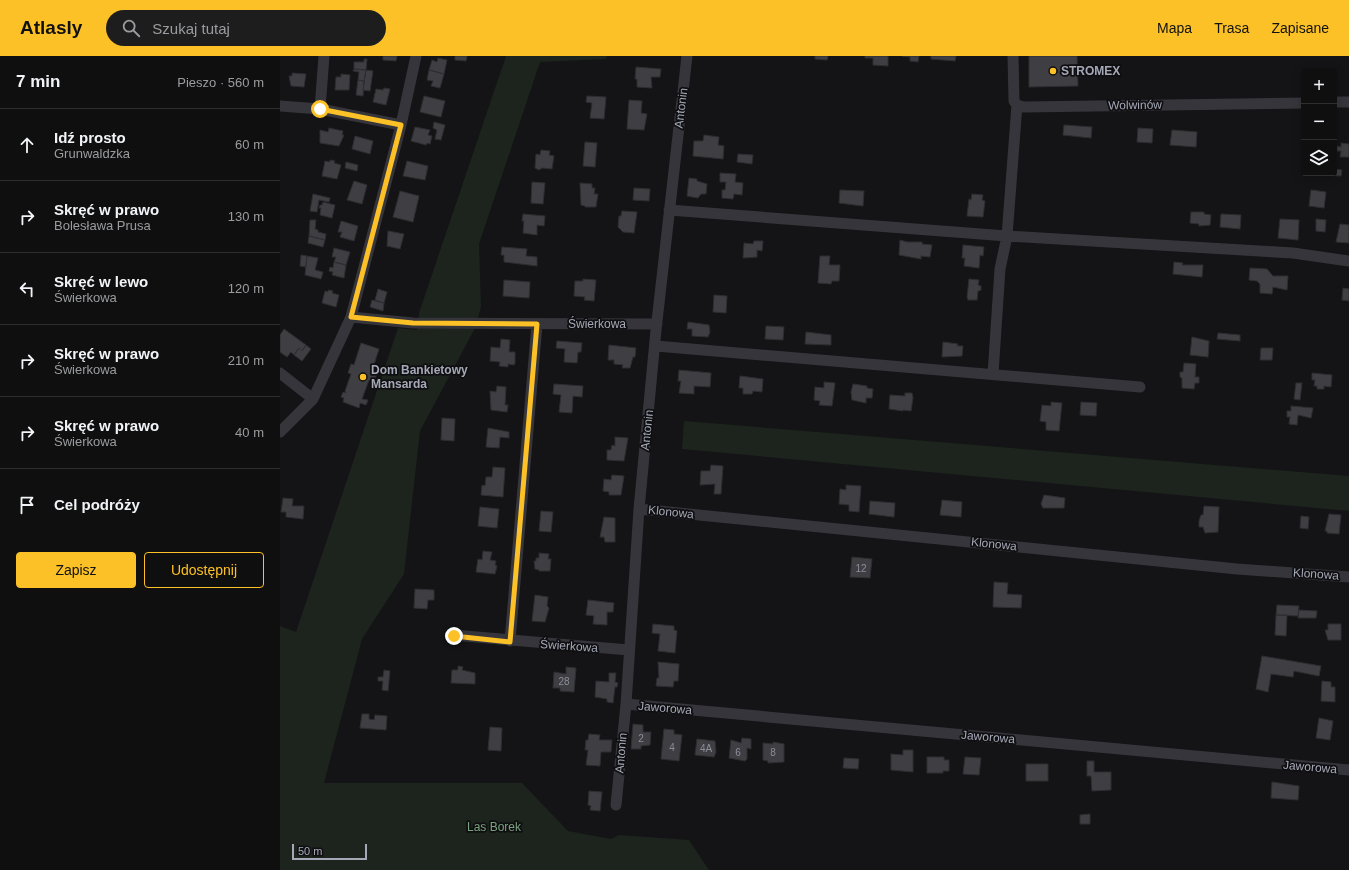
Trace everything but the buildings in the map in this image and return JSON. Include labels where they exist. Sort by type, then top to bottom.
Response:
[{"type":"street","points":[[320,109],[324,56]]},
{"type":"street","points":[[280,432],[313,399],[351,317],[401,125],[416,56]]},
{"type":"street","name":"Antonin","points":[[616,805],[626,704],[639,509],[669,210],[687,56]]},
{"type":"street","points":[[993,374],[1000,270],[1007,236],[1017,105],[1013,96],[1013,56]]},
{"type":"street","name":"Wolwinów","points":[[1017,105],[1024,107],[1301,102]]},
{"type":"street","points":[[1337,102],[1349,102]]},
{"type":"street","points":[[280,106],[320,109],[401,125]]},
{"type":"street","points":[[669,210],[1007,236],[1293,253],[1349,260]]},
{"type":"street","name":"Świerkowa","points":[[351,317],[413,323],[657,324]]},
{"type":"street","points":[[510,642],[537,324]]},
{"type":"street","points":[[656,346],[1140,387]]},
{"type":"street","points":[[280,374],[313,399]]},
{"type":"street","name":"Klonowa","points":[[639,509],[1237,569],[1349,577]]},
{"type":"street","name":"Świerkowa","points":[[454,636],[510,642],[629,650]]},
{"type":"street","name":"Jaworowa","points":[[626,704],[1349,770]]},
{"type":"green space","name":"Las Borek","points":[[506,56],[607,56],[606,59],[540,62],[479,244],[481,307],[475,328],[420,431],[404,574],[362,639],[324,783],[522,783],[568,831],[611,839],[619,835],[689,840],[709,870],[280,870],[280,626],[296,632],[398,328],[417,330],[419,313]]},
{"type":"green space","points":[[684,421],[1349,476],[1349,511],[682,449]]},
{"type":"place","name":"STROMEX","points":[[1053,71]]},
{"type":"place","name":"Dom Bankietowy Mansarda","points":[[363,377]]},
{"type":"route","points":[[320,109],[401,125],[351,317],[413,323],[537,324],[510,642],[454,636]]}]
